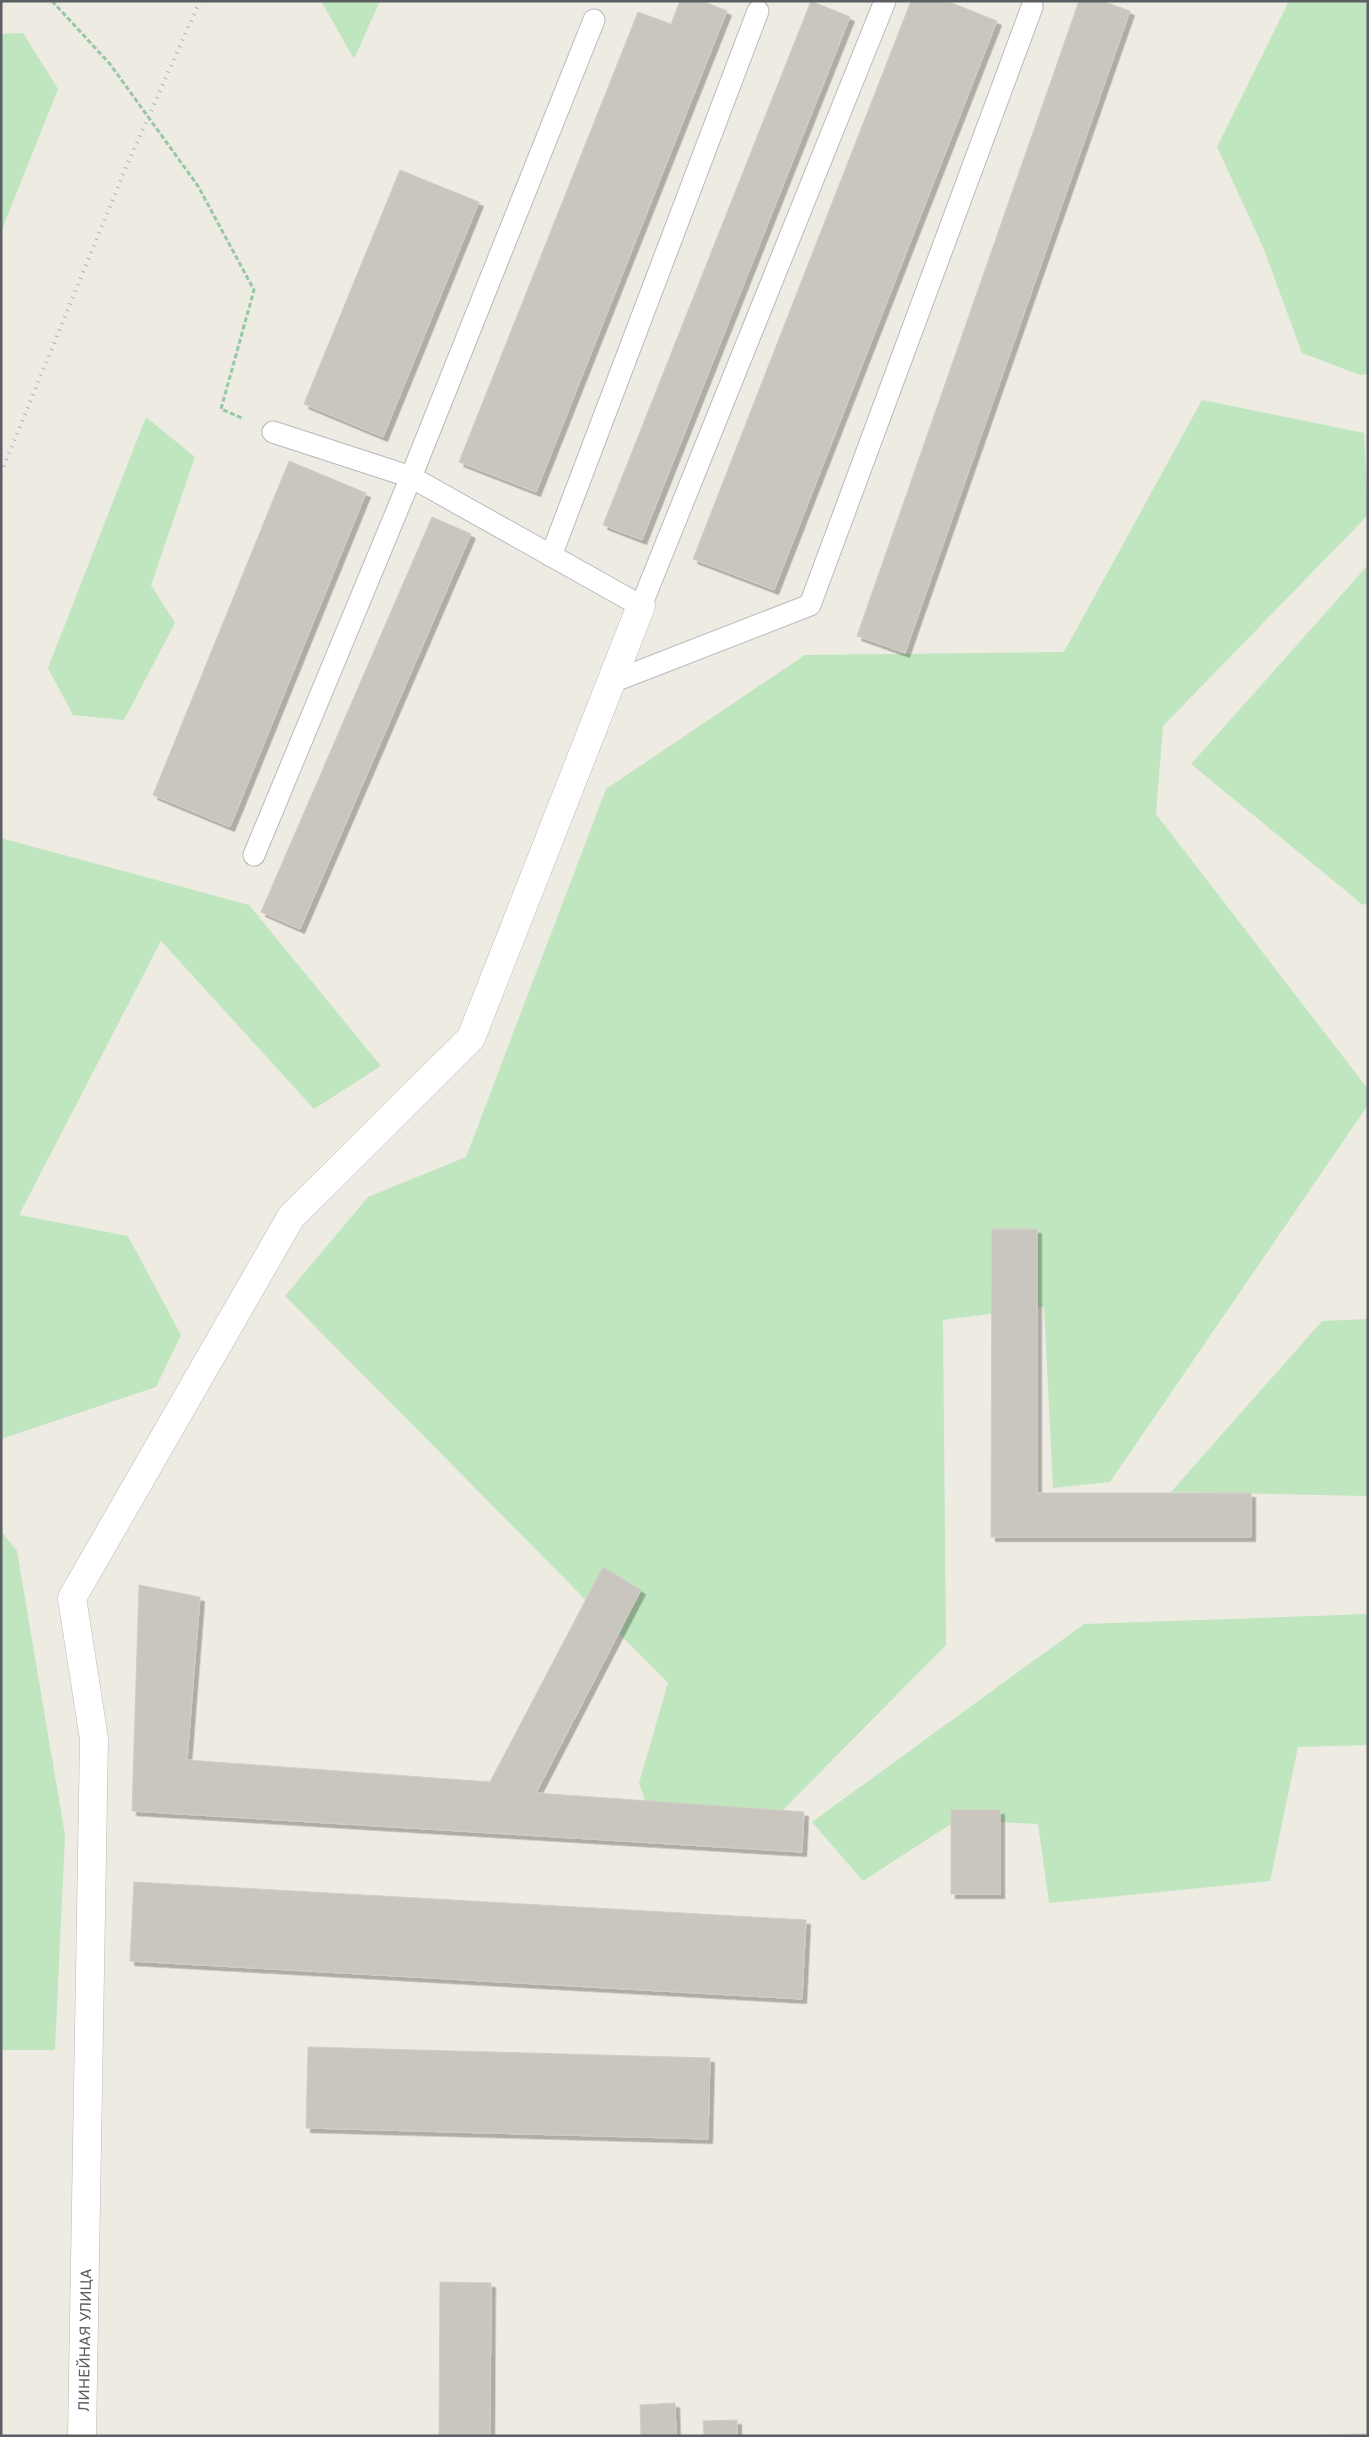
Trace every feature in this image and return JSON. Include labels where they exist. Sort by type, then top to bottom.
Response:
[{"type":"street","name":"ЛИНЕЙНАЯ УЛИЦА","points":[[82,2436],[87,2244],[94,1739],[72,1598],[291,1217],[471,1038],[641,606]]},
{"type":"lane","points":[[273,432],[411,477],[641,606],[885,1]]},
{"type":"lane","points":[[612,682],[810,605],[1032,7]]},
{"type":"lane","points":[[551,556],[758,11]]},
{"type":"lane","points":[[254,855],[411,477],[594,20]]},
{"type":"path","points":[[52,1],[110,64],[198,186],[254,290],[221,408],[273,432]]},
{"type":"shaded area","points":[[1368,2433],[1368,2436],[1284,2436]]},
{"type":"green space","points":[[321,1],[380,1],[354,59]]},
{"type":"green space","points":[[1289,1],[1368,1],[1368,374],[1360,375],[1302,353],[1263,247],[1217,147]]},
{"type":"green space","points":[[23,33],[58,89],[1,232],[1,34]]},
{"type":"green space","points":[[1202,400],[1364,433],[1368,515],[1163,726],[1156,814],[1368,1089],[1368,1105],[1110,1482],[1053,1488],[1044,1307],[943,1320],[946,1645],[774,1819],[653,1823],[639,1783],[668,1683],[285,1296],[368,1197],[466,1157],[606,789],[805,655],[1064,652]]},
{"type":"green space","points":[[146,417],[195,457],[151,585],[175,623],[124,720],[73,715],[48,668]]},
{"type":"green space","points":[[1368,565],[1368,903],[1363,905],[1191,764]]},
{"type":"green space","points":[[1,838],[249,905],[381,1066],[314,1109],[161,941],[19,1215],[128,1236],[181,1335],[156,1387],[1,1439]]},
{"type":"green space","points":[[1368,1319],[1368,1496],[1171,1492],[1322,1321]]},
{"type":"green space","points":[[1,1531],[17,1551],[65,1835],[55,2050],[1,2050]]},
{"type":"green space","points":[[1368,1614],[1368,1745],[1298,1747],[1270,1881],[1049,1903],[1038,1824],[957,1820],[863,1881],[812,1822],[1084,1624]]},
{"type":"building","points":[[680,1],[702,1],[727,11],[536,492],[459,462],[638,12],[671,24]]},
{"type":"building","points":[[811,1],[850,17],[642,540],[603,525]]},
{"type":"building","points":[[911,1],[947,1],[997,21],[774,590],[693,559]]},
{"type":"building","points":[[1079,1],[1102,1],[1130,11],[905,653],[857,636]]},
{"type":"building","points":[[400,170],[479,202],[383,437],[304,404]]},
{"type":"building","points":[[289,461],[366,493],[230,827],[153,795]]},
{"type":"building","points":[[432,517],[471,534],[300,929],[261,912]]},
{"type":"building","points":[[992,1229],[1037,1229],[1037,1493],[1251,1493],[1251,1537],[991,1537]]},
{"type":"building","points":[[603,1567],[641,1590],[536,1793],[804,1812],[802,1852],[132,1811],[139,1585],[200,1597],[187,1760],[490,1782]]},
{"type":"building","points":[[951,1810],[1000,1810],[1000,1894],[951,1894]]},
{"type":"building","points":[[134,1882],[806,1920],[802,1999],[130,1961]]},
{"type":"building","points":[[308,2047],[710,2058],[708,2139],[306,2128]]},
{"type":"building","points":[[440,2282],[491,2283],[490,2436],[439,2436]]},
{"type":"building","points":[[675,2403],[676,2436],[641,2436],[640,2405]]},
{"type":"building","points":[[737,2420],[737,2436],[704,2436],[703,2421]]},
{"type":"railway","points":[[1,473],[127,165],[200,1]]}]
